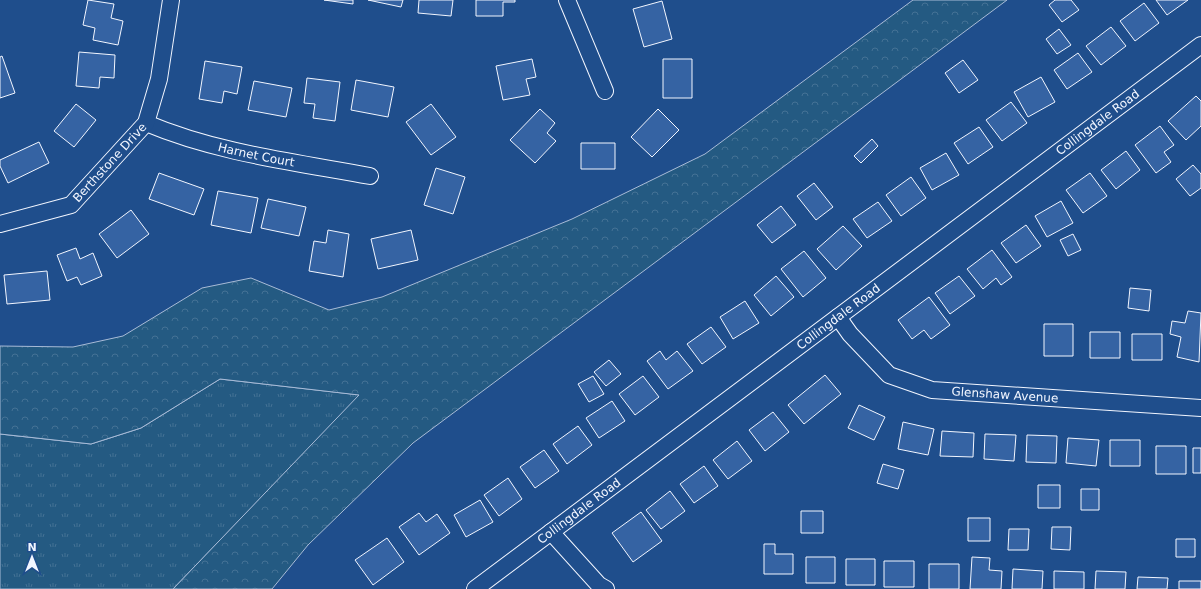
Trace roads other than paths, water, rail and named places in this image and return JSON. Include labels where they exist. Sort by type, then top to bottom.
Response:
[{"type":"street","name":"Berthstone Drive","points":[[0,224],[71,205],[146,122],[158,79],[172,0]]},
{"type":"street","points":[[567,0],[605,91]]},
{"type":"street","name":"Collingdale Road","points":[[475,589],[1201,46]]},
{"type":"street","name":"Harnet Court","points":[[146,122],[177,136],[216,148],[370,176]]},
{"type":"street","name":"Glenshaw Avenue","points":[[838,317],[850,334],[889,375],[932,390],[1201,408]]},
{"type":"street","points":[[550,532],[599,585],[606,589]]}]
